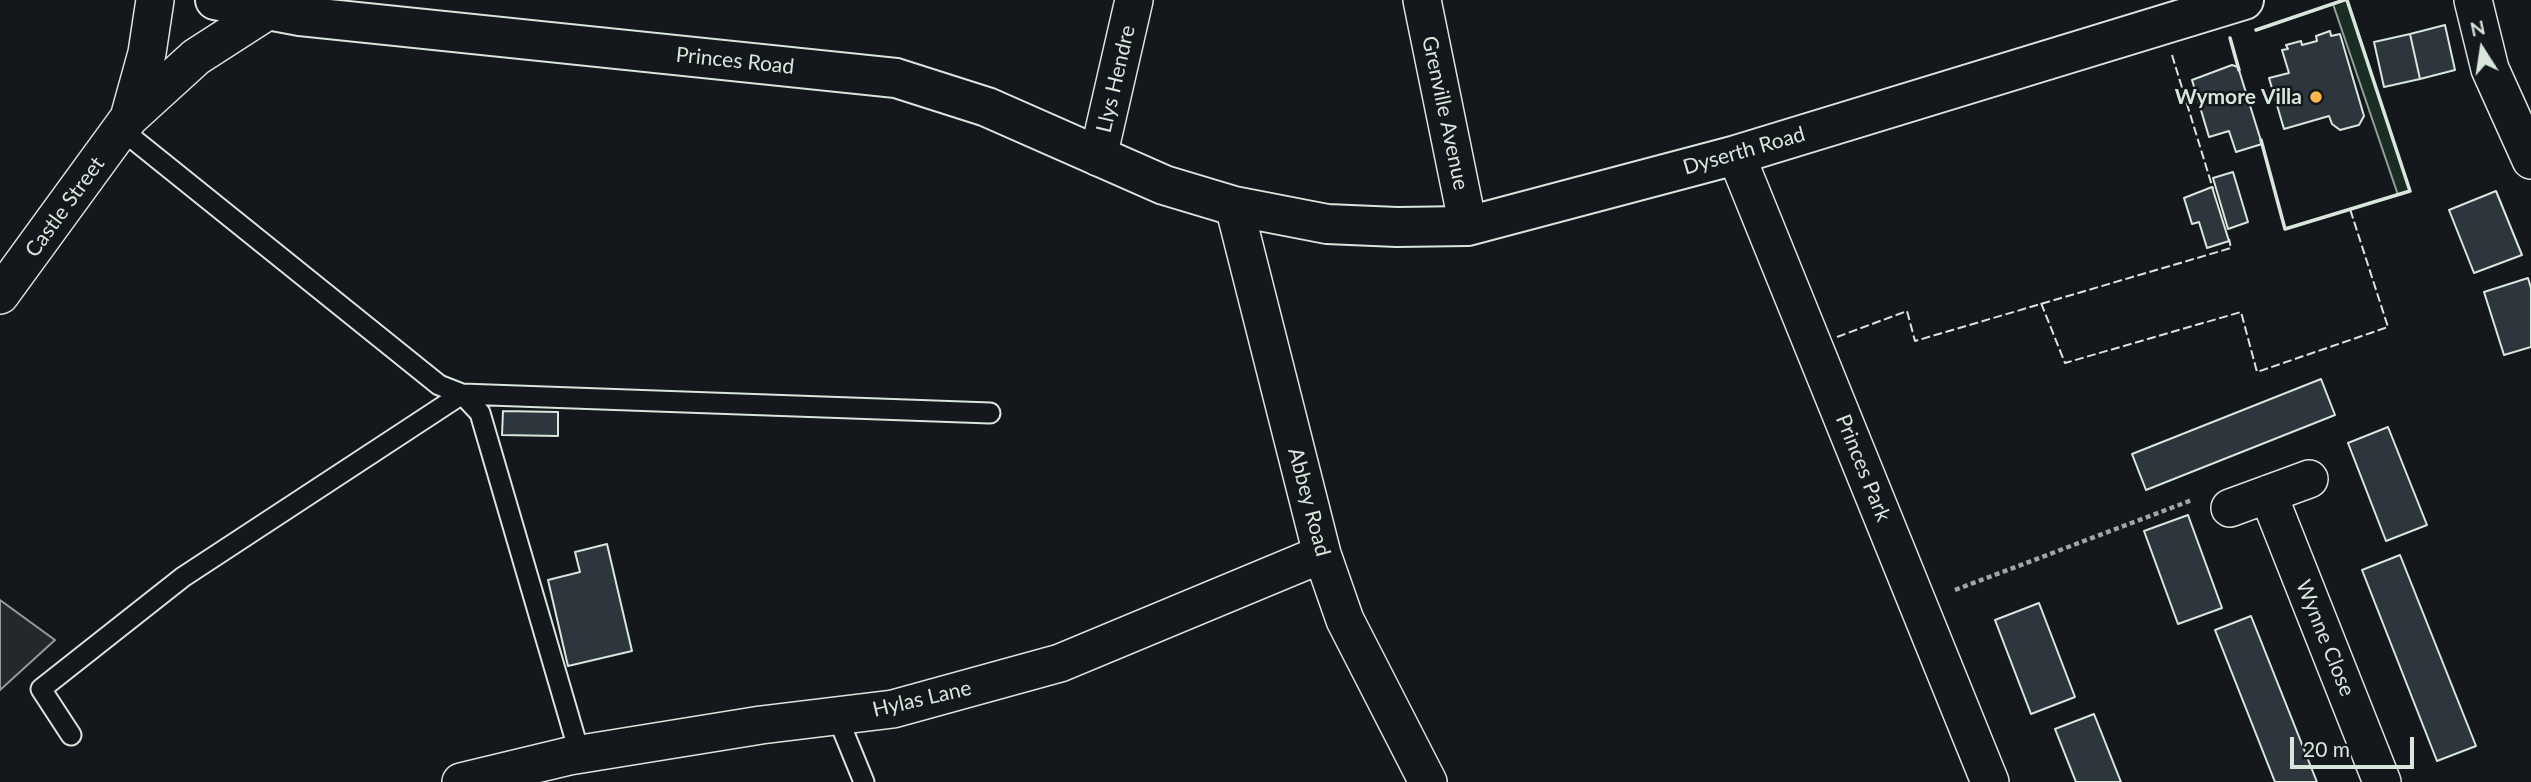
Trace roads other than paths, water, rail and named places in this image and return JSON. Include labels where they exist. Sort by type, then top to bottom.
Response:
[{"type":"street","name":"Castle Street","points":[[125,124],[148,53],[155,0]]},
{"type":"street","name":"Princes Road","points":[[215,0],[896,78],[987,107],[1164,185],[1234,206]]},
{"type":"street","name":"Llys Hendre","points":[[1098,158],[1135,0]]},
{"type":"street","name":"Grenville Avenue","points":[[1422,0],[1468,226]]},
{"type":"street","name":"Dyserth Road","points":[[1234,206],[1327,224],[1468,226],[1736,155],[2244,0]]},
{"type":"street","points":[[2473,0],[2490,69],[2531,160]]},
{"type":"street","name":"Castle Street","points":[[0,295],[125,124],[197,57],[293,9]]},
{"type":"street","name":"Princes Park","points":[[1736,155],[1990,782]]},
{"type":"street","name":"Abbey Road","points":[[1234,206],[1322,554],[1345,620],[1428,782]]},
{"type":"street","points":[[2230,508],[2309,479]]},
{"type":"street","name":"Wynne Close","points":[[2268,494],[2382,782]]},
{"type":"street","name":"Hylas Lane","points":[[461,782],[580,755],[893,709],[1060,663],[1322,554]]},
{"type":"lane","points":[[125,124],[439,385],[463,394],[990,413]]},
{"type":"lane","points":[[71,735],[41,689],[183,577],[463,394]]},
{"type":"lane","points":[[463,394],[480,413],[580,755]]},
{"type":"lane","points":[[836,716],[864,782]]},
{"type":"place","name":"Wymore Villa","points":[[2316,97]]}]
